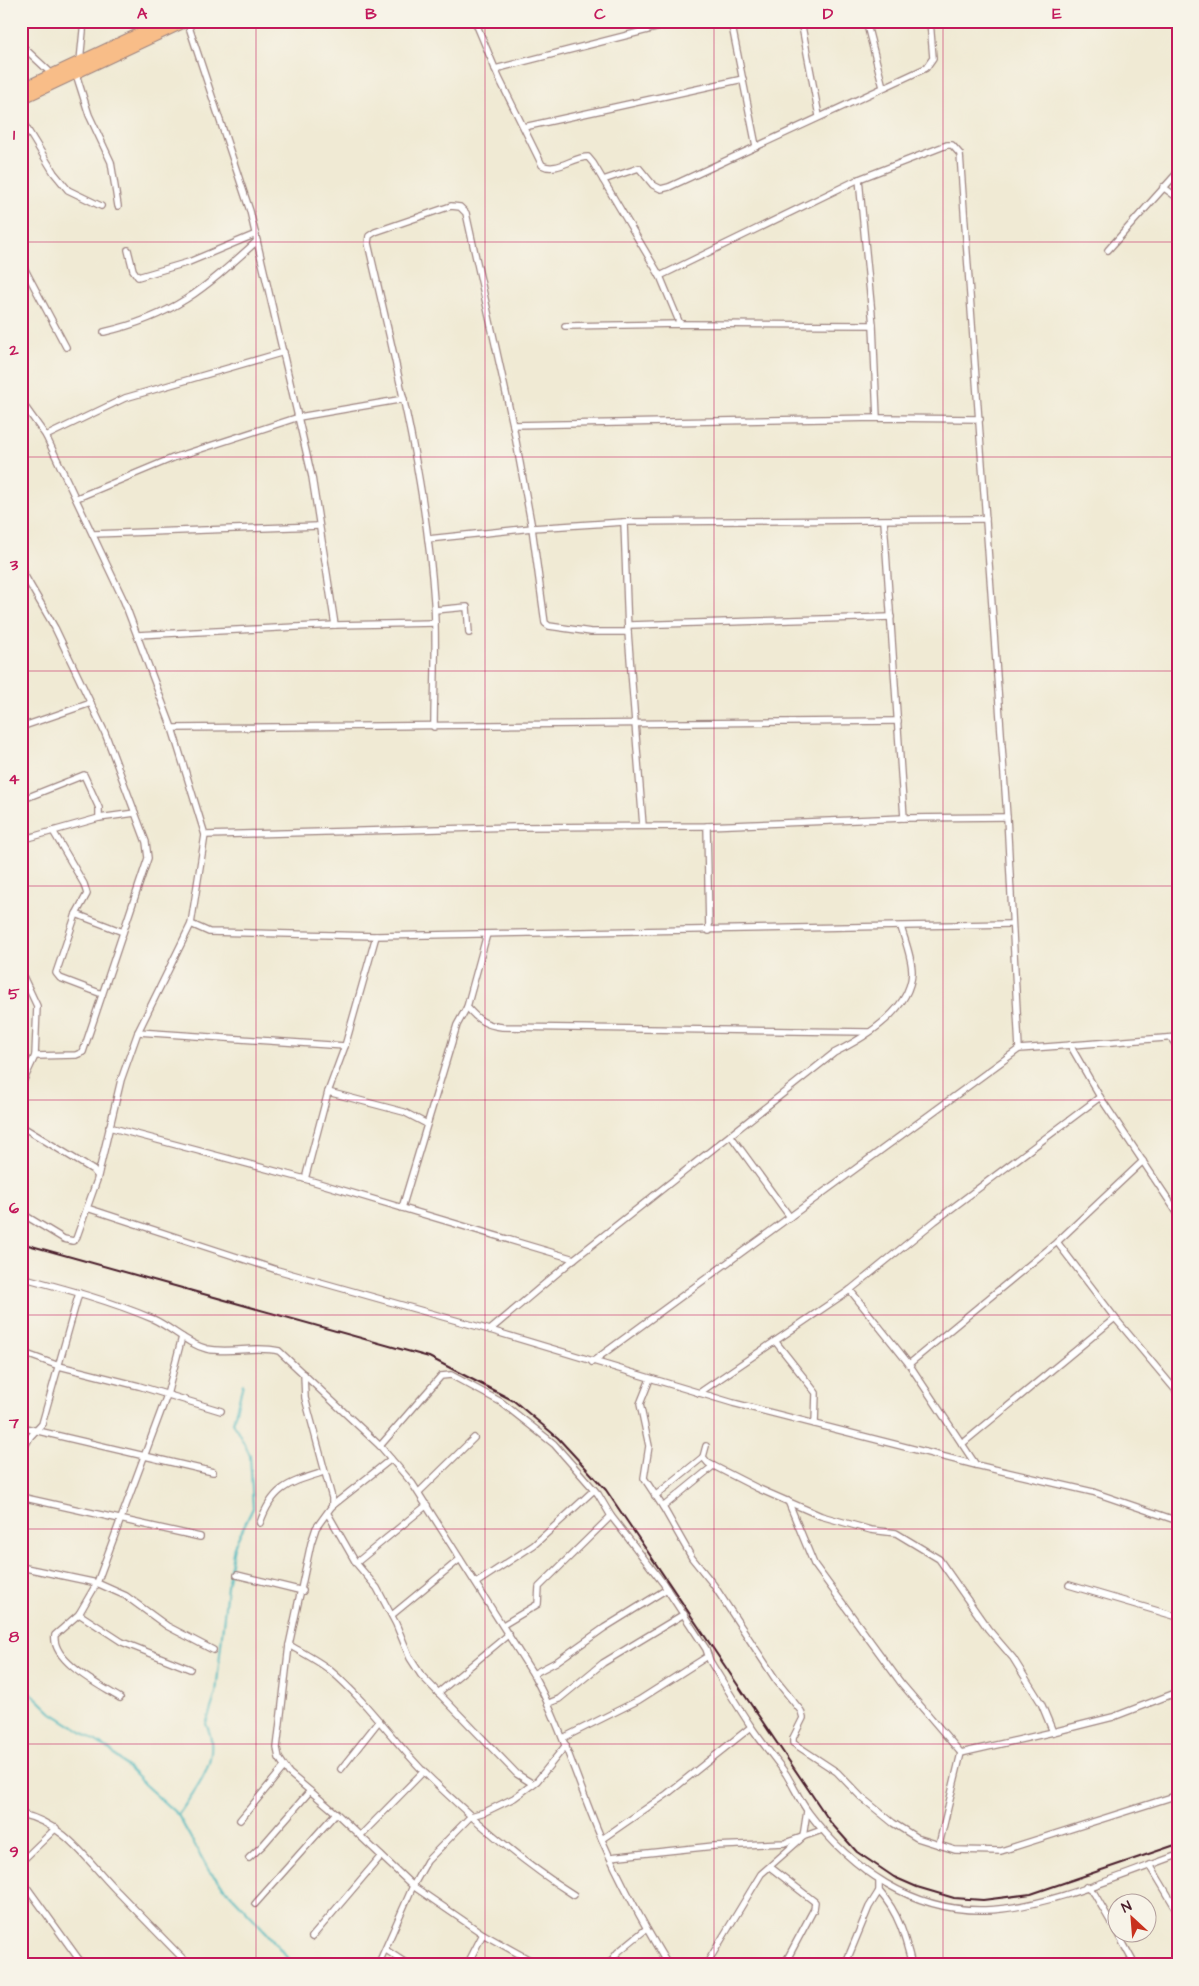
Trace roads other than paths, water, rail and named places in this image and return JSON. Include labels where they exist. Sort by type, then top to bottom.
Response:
[{"type":"highway","points":[[21,89],[166,21]]},
{"type":"highway","points":[[21,99],[187,21]]},
{"type":"street","points":[[80,61],[83,21]]},
{"type":"street","points":[[187,21],[250,210],[256,234],[299,418],[335,625]]},
{"type":"street","points":[[474,21],[542,166],[553,168],[582,157],[588,158],[660,276],[680,324]]},
{"type":"street","points":[[495,69],[683,21]]},
{"type":"street","points":[[730,21],[756,146]]},
{"type":"street","points":[[801,21],[820,116]]},
{"type":"street","points":[[866,21],[883,87]]},
{"type":"street","points":[[603,180],[639,168],[653,185],[661,189],[883,87],[930,64],[933,58],[930,21]]},
{"type":"street","points":[[21,45],[52,74]]},
{"type":"street","points":[[76,74],[89,114],[111,162],[118,206]]},
{"type":"street","points":[[524,126],[742,79]]},
{"type":"street","points":[[21,119],[54,173],[68,190],[101,206]]},
{"type":"street","points":[[660,276],[859,179],[947,145],[952,145],[960,154],[1007,817],[1011,924],[1019,1049]]},
{"type":"street","points":[[1108,250],[1178,172]]},
{"type":"street","points":[[859,179],[873,325],[877,418]]},
{"type":"street","points":[[1163,187],[1178,198]]},
{"type":"street","points":[[434,727],[435,623],[428,538],[404,399],[368,243],[369,236],[376,232],[451,206],[460,207],[466,213],[513,425],[532,528],[545,623],[549,626],[591,632],[628,632]]},
{"type":"street","points":[[128,250],[132,270],[138,277],[189,262],[256,234]]},
{"type":"street","points":[[104,332],[139,323],[164,313],[188,299],[257,241]]},
{"type":"street","points":[[21,262],[66,346]]},
{"type":"street","points":[[565,326],[680,324],[873,325]]},
{"type":"street","points":[[46,436],[125,398],[284,352]]},
{"type":"street","points":[[77,498],[173,458],[299,418],[404,399]]},
{"type":"street","points":[[21,401],[46,436],[77,498],[124,601],[172,728],[205,835],[191,924],[138,1032],[121,1080],[97,1175],[76,1239],[73,1241],[64,1239],[21,1213]]},
{"type":"street","points":[[21,416],[29,413]]},
{"type":"street","points":[[513,425],[877,418],[980,420]]},
{"type":"street","points":[[428,538],[532,528],[624,522],[986,519]]},
{"type":"street","points":[[884,521],[904,818]]},
{"type":"street","points":[[624,522],[628,632],[643,826]]},
{"type":"street","points":[[93,534],[319,526]]},
{"type":"street","points":[[21,569],[55,628],[105,733],[146,842],[148,858],[81,1054],[35,1056]]},
{"type":"street","points":[[434,610],[467,607],[469,633]]},
{"type":"street","points":[[629,625],[891,617]]},
{"type":"street","points":[[137,635],[335,625],[435,623]]},
{"type":"street","points":[[21,726],[91,703]]},
{"type":"street","points":[[172,728],[434,727],[898,720]]},
{"type":"street","points":[[21,800],[84,775],[100,808],[98,818]]},
{"type":"street","points":[[21,840],[98,818],[135,813]]},
{"type":"street","points":[[205,835],[707,826],[904,818],[1007,817]]},
{"type":"street","points":[[707,826],[709,930]]},
{"type":"street","points":[[52,830],[84,884],[87,894],[76,914],[56,973],[60,978],[102,994]]},
{"type":"street","points":[[76,914],[123,932]]},
{"type":"street","points":[[191,924],[209,932],[376,936],[1011,924]]},
{"type":"street","points":[[490,1330],[574,1259],[834,1053],[855,1042],[897,1007],[908,990],[912,972],[901,927]]},
{"type":"street","points":[[402,1208],[457,1025],[467,1008],[487,934]]},
{"type":"street","points":[[305,1179],[328,1092],[345,1046],[376,936]]},
{"type":"street","points":[[21,972],[37,1006],[35,1056],[21,1086]]},
{"type":"street","points":[[467,1008],[478,1020],[488,1025],[502,1026],[868,1032]]},
{"type":"street","points":[[138,1032],[345,1046]]},
{"type":"street","points":[[592,1362],[1019,1049],[1174,1038],[1178,1048]]},
{"type":"street","points":[[1070,1045],[1100,1097],[1178,1214]]},
{"type":"street","points":[[328,1092],[404,1112],[427,1124]]},
{"type":"street","points":[[699,1393],[850,1290],[935,1221],[1100,1097]]},
{"type":"street","points":[[21,1126],[93,1170],[97,1175]]},
{"type":"street","points":[[109,1126],[305,1179],[574,1259]]},
{"type":"street","points":[[731,1136],[790,1218]]},
{"type":"street","points":[[908,1364],[1057,1242],[1143,1161]]},
{"type":"street","points":[[87,1208],[277,1270],[490,1330],[650,1379],[976,1466],[1093,1492],[1177,1520]]},
{"type":"street","points":[[1057,1242],[1115,1318],[1178,1393]]},
{"type":"street","points":[[21,1276],[79,1293],[155,1320],[182,1337],[205,1348],[218,1351],[268,1348],[279,1351],[380,1446],[419,1492],[533,1674],[549,1703],[610,1857],[646,1929],[668,1965]]},
{"type":"street","points":[[850,1290],[908,1364],[976,1466]]},
{"type":"street","points":[[21,1453],[35,1431],[42,1424],[79,1293]]},
{"type":"street","points":[[962,1444],[1115,1318]]},
{"type":"street","points":[[120,1698],[80,1672],[61,1656],[56,1647],[55,1635],[79,1614],[97,1583],[167,1394],[182,1337]]},
{"type":"street","points":[[776,1341],[810,1382],[816,1393],[815,1424]]},
{"type":"street","points":[[21,1352],[59,1366],[167,1394],[222,1411]]},
{"type":"street","points":[[304,1374],[305,1398],[332,1498],[332,1506]]},
{"type":"street","points":[[380,1446],[441,1376],[451,1375],[508,1407],[554,1444],[594,1490],[611,1516],[667,1589],[706,1648],[708,1656],[751,1727],[787,1775],[807,1811],[822,1830],[854,1863],[879,1880],[909,1895],[949,1908],[986,1910],[1034,1902],[1086,1887],[1178,1855]]},
{"type":"street","points":[[650,1379],[640,1404],[649,1446],[644,1478],[692,1558],[713,1584],[776,1680],[801,1710],[803,1718],[793,1738],[793,1743],[837,1772],[861,1796],[893,1823],[917,1838],[954,1850],[1001,1852],[1178,1794]]},
{"type":"street","points":[[21,1427],[213,1472]]},
{"type":"street","points":[[419,1492],[474,1438]]},
{"type":"street","points":[[655,1496],[703,1457],[706,1446]]},
{"type":"street","points":[[703,1457],[713,1466],[821,1516],[871,1530],[896,1533],[939,1559],[988,1629],[1013,1658],[1041,1703],[1053,1732]]},
{"type":"street","points":[[391,1459],[332,1506],[316,1528],[289,1645],[278,1748],[284,1767],[413,1886],[483,1934],[528,1959],[548,1965]]},
{"type":"street","points":[[663,1508],[713,1466]]},
{"type":"street","points":[[260,1523],[266,1506],[281,1488],[324,1472]]},
{"type":"street","points":[[476,1582],[534,1545],[594,1490]]},
{"type":"street","points":[[21,1497],[200,1537]]},
{"type":"street","points":[[788,1501],[814,1564],[901,1683],[960,1753]]},
{"type":"street","points":[[356,1563],[427,1506]]},
{"type":"street","points":[[328,1514],[356,1563],[377,1588],[392,1615],[410,1658],[421,1676],[517,1774],[533,1784]]},
{"type":"street","points":[[503,1625],[538,1604],[539,1587],[611,1516]]},
{"type":"street","points":[[392,1615],[460,1559]]},
{"type":"street","points":[[21,1566],[97,1583],[126,1596],[167,1626],[213,1650]]},
{"type":"street","points":[[237,1575],[302,1590]]},
{"type":"street","points":[[1069,1585],[1178,1617]]},
{"type":"street","points":[[533,1674],[556,1662],[604,1628],[667,1589]]},
{"type":"street","points":[[79,1614],[122,1642],[190,1669]]},
{"type":"street","points":[[549,1703],[559,1699],[603,1663],[684,1614]]},
{"type":"street","points":[[438,1693],[509,1634]]},
{"type":"street","points":[[289,1645],[329,1670],[356,1695],[424,1771],[472,1816],[546,1877],[574,1895]]},
{"type":"street","points":[[378,1965],[413,1886],[427,1861],[472,1816],[514,1798],[533,1784],[565,1742],[639,1700],[708,1656]]},
{"type":"street","points":[[960,1753],[1113,1717],[1178,1692]]},
{"type":"street","points":[[341,1769],[379,1721]]},
{"type":"street","points":[[602,1839],[667,1794],[751,1727]]},
{"type":"street","points":[[939,1845],[960,1753]]},
{"type":"street","points":[[240,1820],[284,1767]]},
{"type":"street","points":[[360,1836],[424,1771]]},
{"type":"street","points":[[249,1858],[264,1845],[310,1791]]},
{"type":"street","points":[[706,1965],[755,1882],[803,1837],[807,1811]]},
{"type":"street","points":[[255,1904],[336,1813]]},
{"type":"street","points":[[21,1814],[37,1817],[71,1838],[113,1887],[189,1965]]},
{"type":"street","points":[[21,1862],[56,1828]]},
{"type":"street","points":[[610,1857],[714,1846],[785,1843],[822,1830]]},
{"type":"street","points":[[312,1936],[381,1856]]},
{"type":"street","points":[[1150,1865],[1178,1912]]},
{"type":"street","points":[[770,1867],[815,1902],[814,1909],[784,1965]]},
{"type":"street","points":[[21,1879],[83,1965]]},
{"type":"street","points":[[845,1965],[869,1907],[879,1890],[879,1880]]},
{"type":"street","points":[[1086,1887],[1094,1893],[1106,1913]]},
{"type":"street","points":[[879,1890],[893,1908],[904,1929],[912,1965]]},
{"type":"street","points":[[608,1965],[618,1952],[646,1929]]},
{"type":"street","points":[[467,1965],[483,1934]]},
{"type":"street","points":[[1124,1944],[1135,1965]]},
{"type":"street","points":[[386,1950],[409,1965]]},
{"type":"waterway","points":[[178,1815],[199,1783],[209,1760],[211,1748],[206,1724],[216,1693],[227,1586],[234,1546],[253,1508],[250,1455],[233,1422],[243,1384]]},
{"type":"waterway","points":[[21,1683],[52,1713],[110,1750],[178,1815],[209,1871],[267,1933],[293,1965]]},
{"type":"railway","points":[[21,1243],[429,1357],[514,1401],[558,1438],[606,1490],[831,1823],[857,1852],[894,1877],[917,1887],[954,1898],[983,1900],[1031,1894],[1178,1844]]}]
